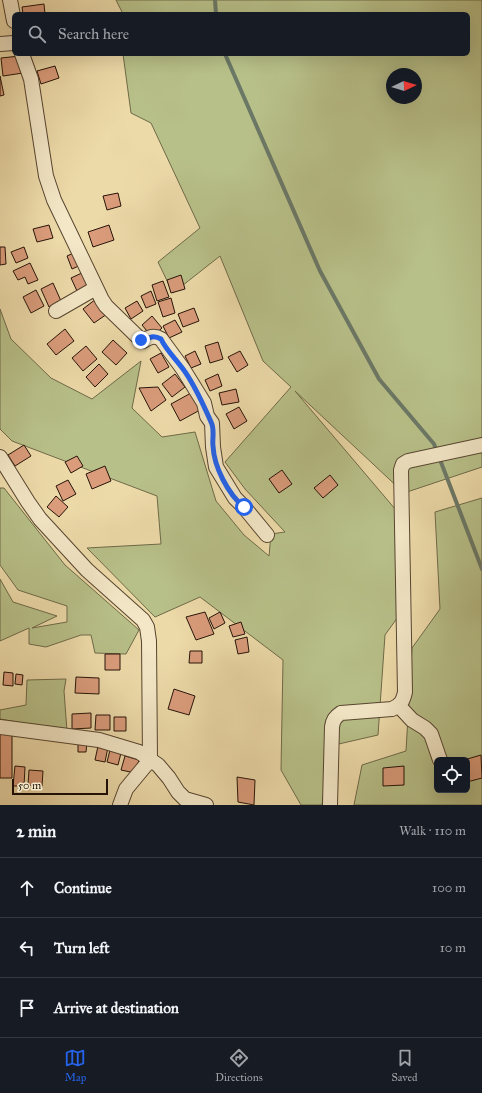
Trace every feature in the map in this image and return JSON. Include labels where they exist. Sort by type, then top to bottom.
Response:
[{"type":"street","points":[[10,0],[12,12]]},
{"type":"street","points":[[0,44],[12,42]]},
{"type":"street","points":[[23,56],[31,79],[46,176],[49,186],[54,200],[96,288],[106,306],[138,338],[143,341],[153,337],[161,339],[183,369],[204,403],[212,423],[216,467],[235,498],[267,534]]},
{"type":"street","points":[[56,311],[96,288]]},
{"type":"street","points":[[330,805],[333,721],[341,713],[392,709],[399,706],[403,700],[405,692],[401,470],[403,464],[408,461],[482,445]]},
{"type":"street","points":[[0,457],[40,519],[87,570],[143,620],[147,628],[149,641],[150,760],[126,788],[120,805]]},
{"type":"street","points":[[399,706],[412,720],[425,728],[430,734],[439,757]]},
{"type":"street","points":[[0,727],[99,740],[139,752],[162,769],[178,792],[185,799],[206,805]]},
{"type":"green space","points":[[116,0],[482,0],[482,467],[404,493],[295,391],[407,523],[408,603],[385,635],[378,735],[330,746],[322,805],[301,805],[281,770],[283,660],[200,597],[155,617],[87,548],[161,544],[157,496],[12,441],[0,429],[0,309],[11,339],[51,378],[92,399],[141,361],[132,408],[162,437],[195,432],[216,501],[244,535],[269,556],[271,534],[285,532],[245,489],[225,462],[291,387],[263,361],[220,256],[173,293],[158,262],[200,228],[151,123],[131,113],[123,56],[470,56],[470,12],[122,12]]},
{"type":"green space","points":[[0,488],[4,488],[65,565],[139,630],[126,654],[95,653],[91,635],[81,635],[46,647],[29,644],[29,628],[0,641],[0,579],[13,602],[57,616],[32,628],[67,622],[67,606],[18,590],[0,565]]},
{"type":"green space","points":[[482,498],[482,805],[354,805],[362,765],[406,751],[412,648],[440,609],[435,512]]},
{"type":"green space","points":[[66,679],[64,691],[67,731],[0,719],[0,710],[26,705],[27,680]]},
{"type":"building","points":[[44,4],[45,12],[23,12],[22,7]]},
{"type":"building","points":[[20,56],[23,73],[3,76],[1,58]]},
{"type":"building","points":[[55,66],[59,78],[41,84],[37,71]]},
{"type":"building","points":[[0,76],[4,95],[0,96]]},
{"type":"building","points":[[118,193],[121,206],[107,210],[103,196]]},
{"type":"building","points":[[49,225],[53,238],[37,242],[33,229]]},
{"type":"building","points":[[109,225],[114,240],[93,247],[88,232]]},
{"type":"building","points":[[0,247],[5,247],[6,264],[0,265]]},
{"type":"building","points":[[24,247],[28,258],[16,263],[11,252]]},
{"type":"building","points":[[78,251],[83,264],[72,269],[67,256]]},
{"type":"building","points":[[30,263],[38,280],[28,284],[25,277],[18,280],[13,271]]},
{"type":"building","points":[[84,272],[90,285],[77,291],[71,278]]},
{"type":"building","points":[[181,275],[185,289],[171,293],[167,280]]},
{"type":"building","points":[[163,281],[169,297],[157,301],[152,285]]},
{"type":"building","points":[[53,283],[61,301],[49,307],[41,289]]},
{"type":"building","points":[[36,290],[44,306],[31,313],[23,297]]},
{"type":"building","points":[[151,291],[156,304],[146,308],[141,296]]},
{"type":"building","points":[[171,298],[175,313],[163,317],[158,302]]},
{"type":"building","points":[[96,299],[107,314],[94,323],[83,309]]},
{"type":"building","points":[[137,301],[143,311],[131,319],[125,308]]},
{"type":"building","points":[[194,308],[199,321],[183,327],[178,314]]},
{"type":"building","points":[[152,316],[162,328],[152,337],[142,325]]},
{"type":"building","points":[[175,320],[182,332],[169,338],[163,326]]},
{"type":"building","points":[[65,329],[74,341],[56,355],[47,344]]},
{"type":"building","points":[[113,340],[127,353],[116,365],[102,352]]},
{"type":"building","points":[[218,342],[223,359],[210,363],[205,346]]},
{"type":"building","points":[[86,346],[97,359],[83,371],[72,358]]},
{"type":"building","points":[[195,351],[201,364],[191,368],[185,356]]},
{"type":"building","points":[[240,351],[248,365],[237,372],[228,357]]},
{"type":"building","points":[[161,353],[169,367],[158,373],[150,359]]},
{"type":"building","points":[[99,364],[108,374],[95,387],[86,377]]},
{"type":"building","points":[[175,374],[185,387],[172,397],[162,384]]},
{"type":"building","points":[[218,374],[222,386],[210,391],[205,380]]},
{"type":"building","points":[[158,387],[166,400],[151,411],[139,388]]},
{"type":"building","points":[[236,389],[239,402],[222,405],[219,393]]},
{"type":"building","points":[[191,393],[200,410],[180,421],[171,404]]},
{"type":"building","points":[[239,407],[247,421],[234,429],[226,414]]},
{"type":"building","points":[[24,445],[31,456],[15,466],[8,455]]},
{"type":"building","points":[[77,456],[83,466],[71,473],[65,462]]},
{"type":"building","points":[[105,466],[111,481],[92,489],[86,474]]},
{"type":"building","points":[[282,470],[292,484],[279,493],[269,479]]},
{"type":"building","points":[[330,475],[338,485],[323,498],[314,488]]},
{"type":"building","points":[[68,480],[76,494],[63,501],[56,486]]},
{"type":"building","points":[[56,496],[68,507],[59,517],[47,507]]},
{"type":"building","points":[[205,612],[214,634],[196,640],[186,617]]},
{"type":"building","points":[[220,612],[225,623],[214,629],[209,618]]},
{"type":"building","points":[[241,622],[245,634],[233,637],[229,626]]},
{"type":"building","points":[[247,637],[249,652],[238,654],[235,640]]},
{"type":"building","points":[[190,651],[202,651],[202,663],[189,663]]},
{"type":"building","points":[[105,654],[120,654],[120,670],[105,670]]},
{"type":"building","points":[[4,672],[13,673],[13,686],[3,685]]},
{"type":"building","points":[[16,674],[23,675],[22,685],[15,684]]},
{"type":"building","points":[[76,677],[99,678],[99,694],[75,693]]},
{"type":"building","points":[[174,689],[195,696],[189,715],[168,709]]},
{"type":"building","points":[[91,713],[91,728],[72,729],[72,714]]},
{"type":"building","points":[[96,715],[110,715],[110,730],[95,730]]},
{"type":"building","points":[[114,717],[126,717],[126,731],[114,731]]},
{"type":"building","points":[[0,734],[12,734],[12,778],[0,778]]},
{"type":"building","points":[[78,741],[87,742],[86,752],[78,752]]},
{"type":"building","points":[[98,746],[108,747],[105,762],[95,760]]},
{"type":"building","points":[[110,750],[121,753],[118,765],[107,762]]},
{"type":"building","points":[[481,755],[482,778],[470,781],[470,758]]},
{"type":"building","points":[[125,756],[139,760],[135,773],[121,770]]},
{"type":"building","points":[[15,766],[25,767],[24,786],[13,786]]},
{"type":"building","points":[[404,766],[404,785],[383,786],[383,768]]},
{"type":"building","points":[[29,770],[43,771],[42,786],[28,785]]},
{"type":"building","points":[[237,777],[255,780],[254,805],[238,802]]},
{"type":"waterway","points":[[215,0],[216,12]]},
{"type":"waterway","points":[[226,56],[320,271],[379,379],[434,444],[482,569]]},
{"type":"route","points":[[141,340],[143,341],[153,337],[161,339],[163,344],[183,369],[204,403],[212,423],[216,467],[235,498],[244,507]]}]
